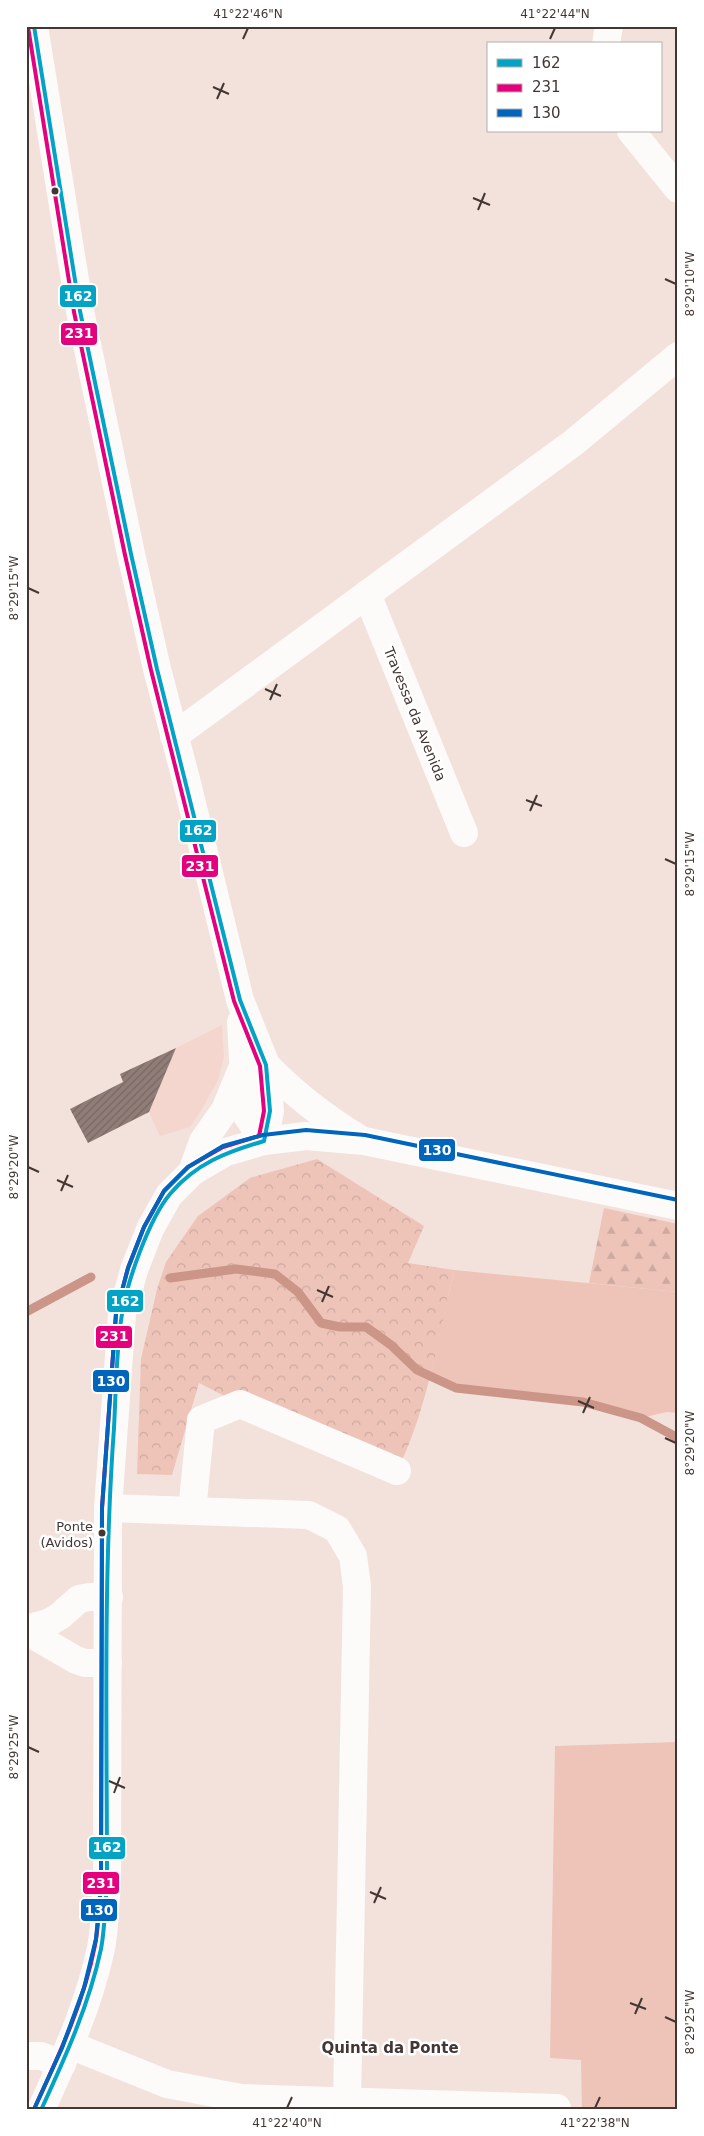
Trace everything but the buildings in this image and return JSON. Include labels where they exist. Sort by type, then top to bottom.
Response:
[{"type":"main road","points":[[34,26],[80,311],[157,669],[240,1000],[254,1066],[270,1111],[264,1141]]},
{"type":"main road","points":[[606,42],[609,26]]},
{"type":"main road","points":[[632,132],[678,189]]},
{"type":"main road","points":[[174,736],[573,443],[678,356]]},
{"type":"main road","name":"Travessa da Avenida","points":[[367,594],[464,834]]},
{"type":"main road","points":[[254,1066],[320,1115],[364,1141]]},
{"type":"main road","points":[[192,1172],[203,1141],[254,1066]]},
{"type":"main road","points":[[41,2110],[66,2055],[93,1985],[102,1946],[107,1884],[108,1508],[122,1314],[134,1270],[150,1229],[169,1195],[192,1172],[226,1152],[264,1141],[306,1136],[364,1141],[678,1206]]},
{"type":"main road","points":[[192,1512],[201,1420],[240,1404],[397,1471]]},
{"type":"main road","points":[[108,1508],[192,1512],[310,1514],[337,1529],[353,1556],[357,1586],[347,2102]]},
{"type":"main road","points":[[26,1630],[48,1623],[60,1616],[79,1599],[109,1597]]},
{"type":"main road","points":[[26,1630],[76,1660],[85,1663],[108,1663]]},
{"type":"main road","points":[[26,2056],[66,2055],[167,2084],[240,2098],[557,2108]]},
{"type":"shaded area","points":[[222,1025],[224,1057],[218,1080],[202,1109],[190,1127],[160,1136],[149,1112],[176,1048]]},
{"type":"green space","points":[[317,1159],[424,1226],[408,1263],[454,1270],[424,1398],[397,1471],[240,1404],[199,1383],[172,1475],[137,1474],[141,1359],[157,1289],[166,1262],[198,1216],[250,1178]]},
{"type":"green space","points":[[604,1208],[678,1224],[678,1292],[589,1283]]},
{"type":"green space","points":[[454,1270],[678,1292],[678,1413],[667,1412],[641,1418],[583,1402],[456,1388],[430,1376]]},
{"type":"green space","points":[[678,1742],[678,2110],[582,2110],[581,2060],[550,2058],[555,1746]]},
{"type":"waterway","points":[[170,1278],[236,1269],[275,1274],[298,1292],[321,1323],[340,1327],[366,1327],[391,1345],[417,1370],[456,1388],[583,1402],[641,1418],[678,1438]]},
{"type":"waterway","points":[[26,1312],[91,1277]]},
{"type":"transit line","name":"162","points":[[34,26],[80,311],[131,554],[157,669],[240,1000],[266,1065],[270,1111],[264,1141],[213,1160],[190,1174],[170,1194],[154,1219],[140,1251],[122,1314],[117,1357],[108,1542],[106,1656],[107,1884],[103,1933],[96,1970],[83,2011],[41,2110]]},
{"type":"transit line","name":"231","points":[[28,27],[74,312],[125,555],[151,670],[234,1001],[260,1066],[264,1111],[259,1136],[223,1147],[188,1167],[164,1191],[144,1227],[128,1268],[116,1313],[102,1508],[101,1884],[98,1922],[95,1945],[78,2008],[35,2107]]},
{"type":"transit line","name":"130","points":[[35,2107],[62,2048],[84,1988],[96,1939],[101,1884],[102,1508],[116,1314],[128,1268],[144,1227],[164,1191],[188,1167],[223,1146],[263,1135],[306,1130],[365,1135],[678,1200]]},
{"type":"place","name":"Ponte (Avidos)","points":[[102,1533]]},
{"type":"district","name":"Quinta da Ponte","points":[[390,2048]]}]
